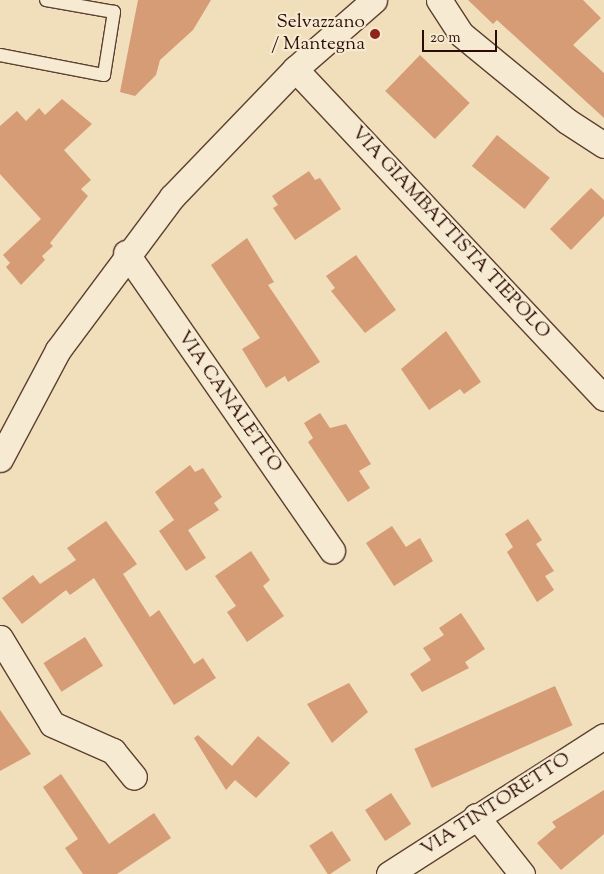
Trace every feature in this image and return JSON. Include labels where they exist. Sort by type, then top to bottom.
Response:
[{"type":"street","points":[[0,459],[58,350],[126,253],[172,197],[295,69],[374,0]]},
{"type":"street","points":[[439,0],[461,34],[567,121],[604,145]]},
{"type":"street","name":"VIA GIAMBATTISTA TIEPOLO","points":[[295,69],[604,398]]},
{"type":"street","name":"VIA CANALETTO","points":[[126,253],[332,551]]},
{"type":"street","points":[[0,638],[52,724],[113,751],[134,777]]},
{"type":"street","name":"VIA TINTORETTO","points":[[389,874],[476,816],[604,736]]},
{"type":"street","points":[[476,816],[522,874]]},
{"type":"lane","points":[[0,55],[104,74],[114,12],[46,0]]},
{"type":"building","points":[[138,0],[211,0],[193,30],[160,60],[156,75],[135,96],[120,92]]},
{"type":"building","points":[[468,0],[583,0],[601,18],[573,45],[604,73],[604,118],[497,20],[493,24]]},
{"type":"building","points":[[420,55],[470,103],[435,139],[385,91]]},
{"type":"building","points":[[62,99],[92,124],[64,150],[91,180],[81,189],[88,196],[50,243],[53,246],[42,256],[45,260],[21,285],[6,267],[10,263],[3,255],[41,219],[0,174],[0,126],[17,111],[26,121],[39,108],[45,115]]},
{"type":"building","points":[[497,135],[550,178],[525,209],[472,166]]},
{"type":"building","points":[[309,171],[315,180],[320,178],[341,209],[295,240],[273,208],[278,205],[272,196]]},
{"type":"building","points":[[591,188],[604,200],[604,216],[571,250],[550,229]]},
{"type":"building","points":[[247,238],[274,282],[268,285],[320,362],[288,382],[285,376],[266,388],[242,349],[260,338],[211,265]]},
{"type":"building","points":[[356,255],[396,310],[365,333],[331,291],[335,288],[326,276]]},
{"type":"building","points":[[446,331],[481,382],[464,394],[460,389],[429,410],[401,369]]},
{"type":"building","points":[[320,413],[330,428],[346,424],[371,464],[359,471],[370,488],[348,502],[308,442],[313,438],[304,423]]},
{"type":"building","points":[[190,465],[195,472],[203,468],[222,497],[214,503],[219,510],[188,530],[206,558],[186,571],[159,531],[174,520],[155,492]]},
{"type":"building","points":[[528,519],[542,540],[536,544],[554,571],[545,576],[554,590],[537,602],[507,552],[513,547],[505,534]]},
{"type":"building","points":[[106,521],[137,564],[123,574],[150,617],[159,610],[194,664],[203,658],[216,678],[174,705],[94,578],[70,595],[66,590],[22,624],[2,598],[33,575],[40,584],[76,560],[67,548]]},
{"type":"building","points":[[392,526],[406,547],[420,538],[433,561],[394,586],[366,543]]},
{"type":"building","points":[[251,551],[270,580],[263,586],[284,616],[247,642],[227,612],[236,606],[215,576]]},
{"type":"building","points":[[461,613],[485,649],[465,662],[469,668],[422,692],[410,674],[431,660],[423,648],[444,635],[439,628]]},
{"type":"building","points":[[85,637],[103,666],[61,692],[43,663]]},
{"type":"building","points":[[349,683],[368,712],[332,743],[307,704]]},
{"type":"building","points":[[555,686],[572,725],[432,788],[414,749]]},
{"type":"building","points":[[0,710],[31,754],[0,771]]},
{"type":"building","points":[[198,735],[232,766],[258,736],[290,763],[256,798],[235,780],[226,790],[194,738]]},
{"type":"building","points":[[61,774],[109,844],[154,813],[171,838],[117,874],[83,874],[65,848],[78,839],[43,787]]},
{"type":"building","points":[[604,790],[604,834],[561,870],[537,843],[556,827],[552,822]]},
{"type":"building","points":[[391,793],[411,824],[385,841],[365,810]]},
{"type":"building","points":[[332,831],[351,860],[328,874],[309,846]]},
{"type":"place","name":"Selvazzano / Mantegna","points":[[375,34]]}]
